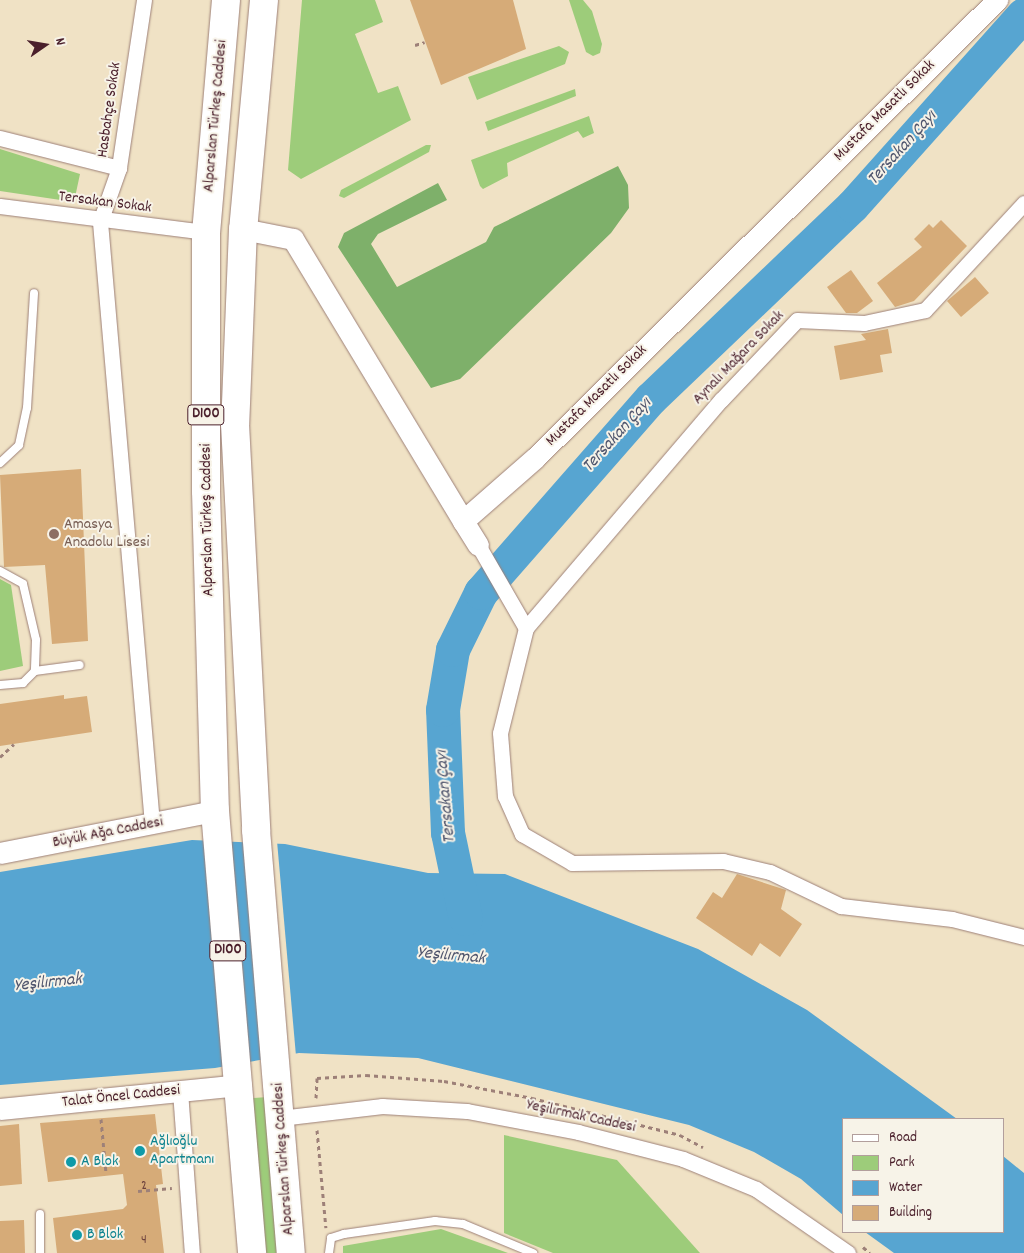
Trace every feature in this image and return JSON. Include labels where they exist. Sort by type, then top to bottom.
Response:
[{"type":"highway","name":"Alparslan Türkeş Caddesi","points":[[216,821],[206,491],[206,232],[226,0]]},
{"type":"highway","name":"Alparslan Türkeş Caddesi","points":[[264,0],[243,228],[235,424],[256,830],[291,1253]]},
{"type":"highway","name":"D100","points":[[216,821],[241,1078],[252,1253]]},
{"type":"street","name":"Hasbahçe Sokak","points":[[100,222],[119,168],[144,0]]},
{"type":"street","name":"Mustafa Masatlı Sokak","points":[[464,521],[535,458],[997,0]]},
{"type":"street","points":[[0,138],[119,168]]},
{"type":"street","name":"Aynalı Mağara Sokak","points":[[526,628],[721,400],[797,320],[864,323],[925,310],[1024,203]]},
{"type":"street","name":"Tersakan Sokak","points":[[0,206],[100,222],[206,232]]},
{"type":"street","points":[[100,222],[152,824]]},
{"type":"street","points":[[243,228],[293,239],[464,521],[526,628],[500,733],[504,796],[522,834],[572,863],[724,861],[770,872],[841,906],[952,919],[1024,937]]},
{"type":"street","name":"Büyük Ağa Caddesi","points":[[0,853],[152,824],[216,821]]},
{"type":"street","name":"Talat Öncel Caddesi","points":[[0,1109],[180,1091],[241,1078]]},
{"type":"street","points":[[180,1091],[192,1253]]},
{"type":"street","name":"Yeşilırmak Caddesi","points":[[280,1118],[382,1106],[467,1112],[683,1159],[756,1189],[848,1253]]},
{"type":"lane","points":[[0,462],[19,445],[27,408],[34,293]]},
{"type":"lane","points":[[0,571],[23,584],[36,640],[35,671]]},
{"type":"lane","points":[[0,685],[23,683],[35,671],[80,665]]},
{"type":"lane","points":[[40,1214],[40,1253]]},
{"type":"lane","points":[[328,1249],[332,1238],[344,1234],[449,1221],[533,1253]]},
{"type":"path","points":[[415,45],[425,42]]},
{"type":"path","points":[[0,757],[14,744]]},
{"type":"path","points":[[99,1099],[106,1173]]},
{"type":"path","points":[[315,1114],[328,1249]]},
{"type":"path","points":[[138,1191],[187,1186]]},
{"type":"green space","points":[[302,0],[375,0],[383,22],[355,34],[378,93],[398,86],[411,120],[301,179],[288,170]]},
{"type":"green space","points":[[569,0],[583,0],[592,11],[602,44],[600,53],[593,56],[586,52]]},
{"type":"green space","points":[[559,46],[569,52],[565,64],[477,100],[468,77]]},
{"type":"green space","points":[[575,89],[576,96],[488,131],[485,122]]},
{"type":"green space","points":[[589,116],[594,133],[583,138],[578,131],[507,163],[508,176],[483,189],[480,186],[471,160]]},
{"type":"green space","points":[[426,145],[431,145],[429,152],[344,198],[339,196],[341,190]]},
{"type":"green space","points":[[0,149],[80,174],[74,202],[0,191]]},
{"type":"green space","points":[[618,166],[628,185],[629,208],[611,233],[460,379],[431,388],[338,247],[344,233],[438,183],[447,200],[378,234],[371,244],[397,287],[486,242],[494,227]]},
{"type":"green space","points":[[0,579],[11,585],[23,666],[0,671]]},
{"type":"green space","points":[[268,1097],[279,1253],[265,1253],[253,1098]]},
{"type":"green space","points":[[504,1135],[617,1160],[700,1253],[553,1253],[504,1233]]},
{"type":"green space","points":[[441,1229],[508,1253],[343,1253],[343,1246]]},
{"type":"water","name":"Yeşilırmak","points":[[192,840],[285,844],[428,873],[505,874],[698,949],[807,1010],[956,1118],[842,1118],[842,1214],[801,1179],[754,1152],[689,1125],[418,1058],[299,1053],[215,1068],[0,1085],[0,872]]},
{"type":"water","points":[[1004,1157],[1024,1173],[1024,1253],[894,1253],[866,1233],[1004,1233]]},
{"type":"pier","points":[[244,840],[277,841],[296,1056],[263,1062]]},
{"type":"building","points":[[410,0],[513,0],[526,49],[441,85]]},
{"type":"building","points":[[941,220],[967,246],[914,301],[895,307],[877,283],[922,247],[914,239],[929,224],[933,228]]},
{"type":"building","points":[[851,270],[873,301],[857,313],[846,313],[827,287]]},
{"type":"building","points":[[975,277],[989,293],[961,317],[947,301]]},
{"type":"building","points":[[888,329],[892,353],[880,355],[883,372],[840,380],[834,346],[866,340],[861,334]]},
{"type":"building","points":[[81,469],[88,641],[52,644],[45,565],[4,567],[0,475]]},
{"type":"building","points":[[64,695],[64,699],[87,696],[92,732],[0,746],[0,704]]},
{"type":"building","points":[[737,874],[786,890],[781,909],[802,924],[780,957],[760,943],[752,956],[696,918],[713,892],[722,898]]},
{"type":"building","points":[[155,1114],[163,1184],[156,1185],[164,1253],[57,1253],[53,1218],[123,1209],[127,1205],[123,1174],[48,1182],[40,1123]]},
{"type":"building","points":[[19,1124],[22,1184],[0,1186],[0,1126]]},
{"type":"building","points":[[24,1220],[25,1253],[0,1253],[0,1221]]},
{"type":"waterway","name":"Tersakan Çayı","points":[[466,919],[448,833],[443,710],[453,650],[481,593],[651,399],[853,206],[1024,15]]},
{"type":"place","name":"Amasya Anadolu Lisesi","points":[[54,534]]},
{"type":"place","name":"Ağlıoğlu Apartmanı","points":[[140,1151]]},
{"type":"place","name":"A Blok","points":[[71,1162]]},
{"type":"place","name":"B Blok","points":[[77,1235]]}]
